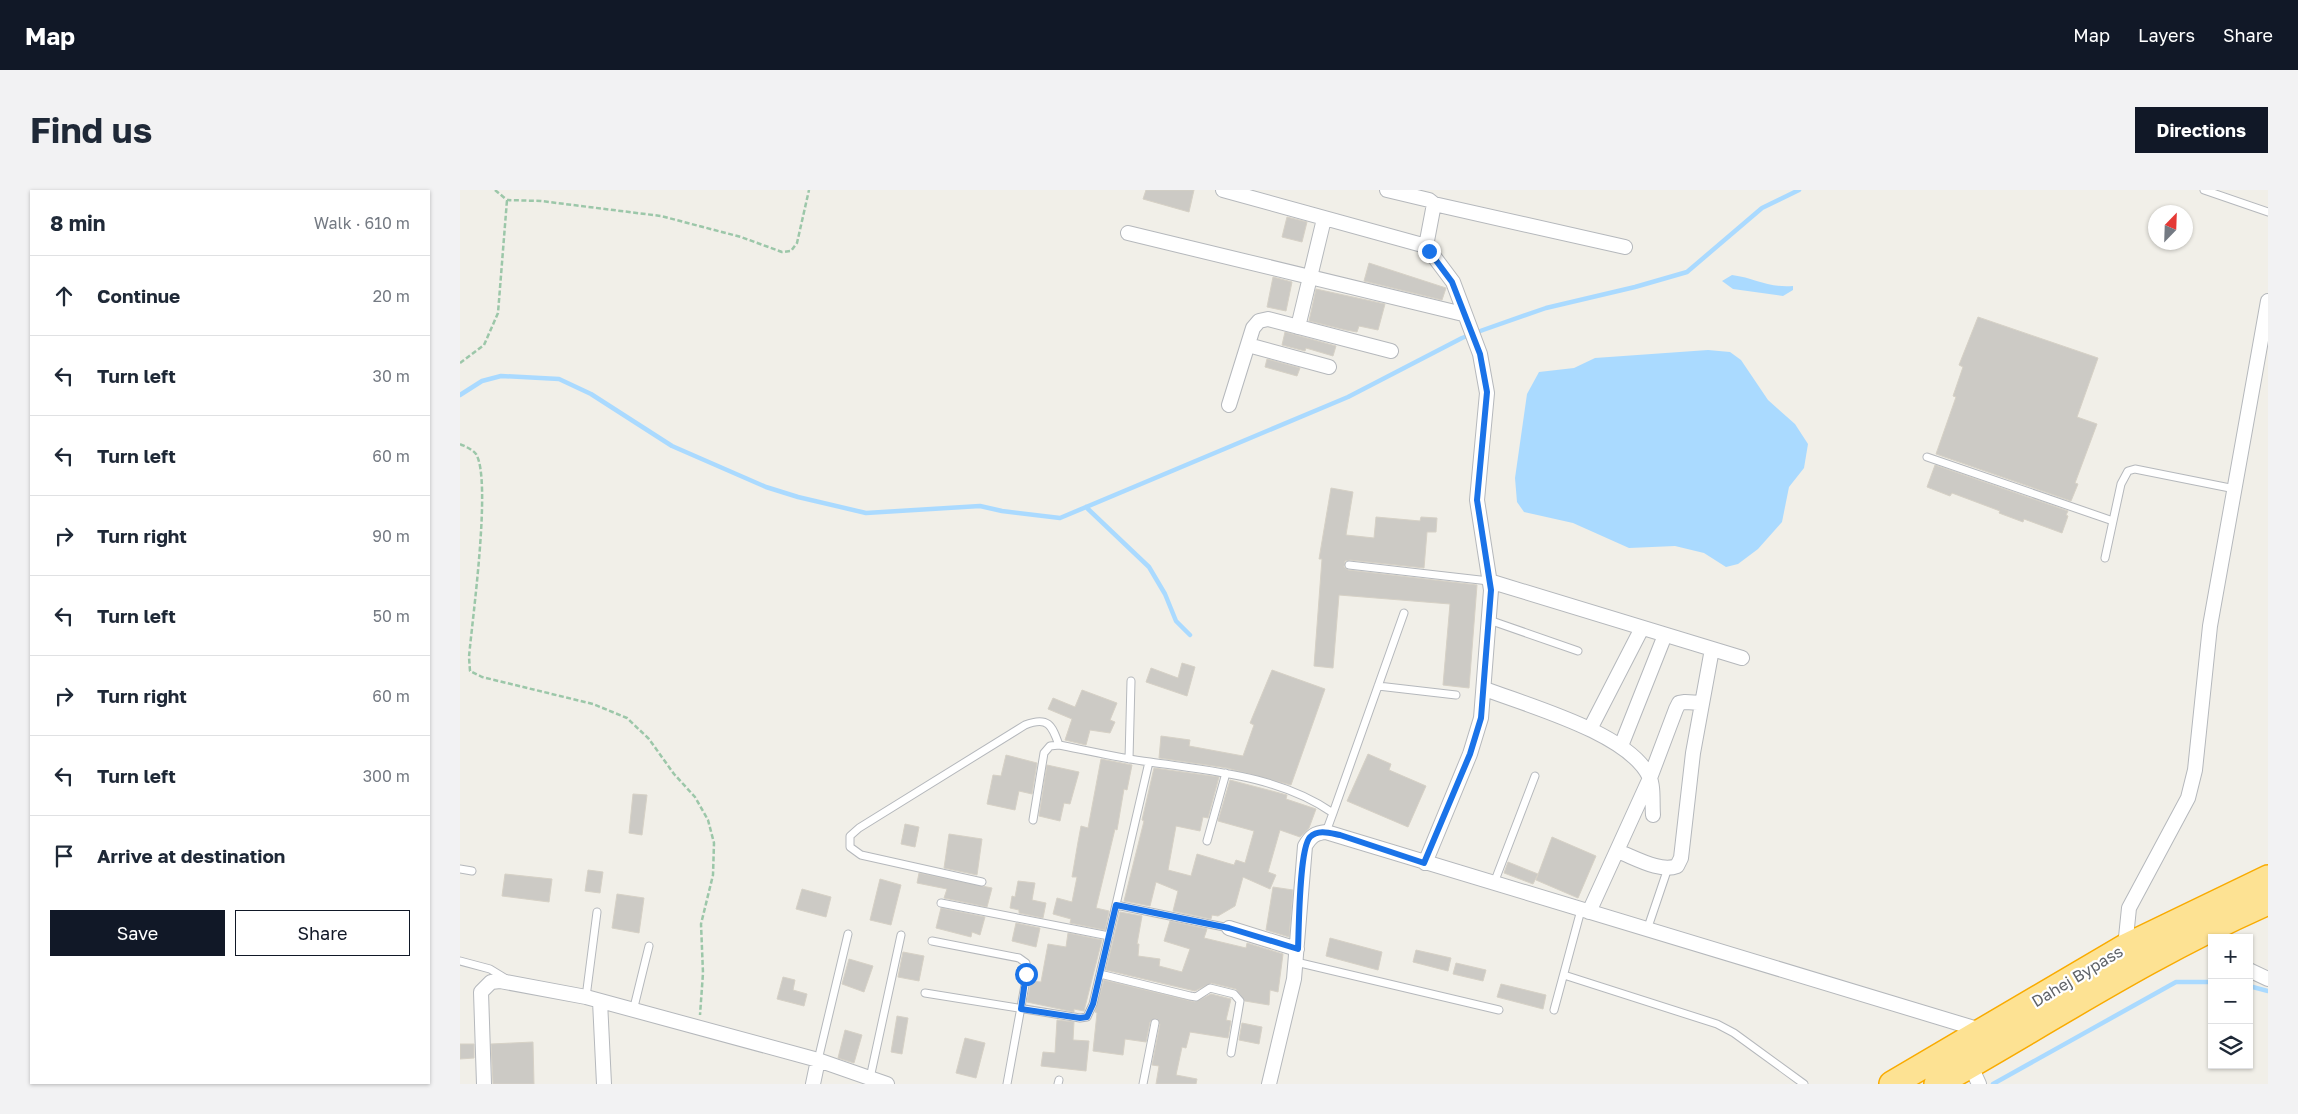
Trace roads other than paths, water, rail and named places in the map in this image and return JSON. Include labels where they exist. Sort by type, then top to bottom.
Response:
[{"type":"highway","name":"Dahej Bypass","points":[[2202,929],[2268,878]]},
{"type":"highway","name":"Dahej Bypass","points":[[1970,1065],[1984,1031],[2136,950],[2202,929],[2268,902]]},
{"type":"highway","name":"Dahej Bypass","points":[[1937,1084],[1970,1065],[2136,950]]},
{"type":"highway","name":"Dahej Bypass","points":[[1892,1084],[1970,1065]]},
{"type":"street","points":[[1223,190],[1426,246],[1452,282],[1464,317],[1480,354],[1487,392],[1487,406],[1477,500],[1489,581],[1489,620],[1481,718],[1470,754],[1424,863]]},
{"type":"street","points":[[1387,190],[1429,200],[1434,204],[1625,247]]},
{"type":"street","points":[[1426,246],[1434,204]]},
{"type":"street","points":[[1298,327],[1324,219]]},
{"type":"street","points":[[1128,233],[1464,317]]},
{"type":"street","points":[[2136,950],[2127,916],[2132,900],[2188,798],[2195,770],[2210,626],[2268,301]]},
{"type":"street","points":[[1230,405],[1253,328],[1260,321],[1268,319],[1391,351]]},
{"type":"street","points":[[1248,345],[1329,367]]},
{"type":"street","points":[[1489,581],[1742,658]]},
{"type":"street","points":[[1590,729],[1642,628]]},
{"type":"street","points":[[1621,746],[1665,635]]},
{"type":"street","points":[[1617,851],[1668,868],[1678,866],[1681,858],[1688,785],[1712,649]]},
{"type":"street","points":[[1484,689],[1590,729],[1621,746],[1642,765],[1650,778],[1653,814]]},
{"type":"street","points":[[1585,911],[1617,851],[1650,778],[1680,703],[1702,704]]},
{"type":"street","points":[[1269,1084],[1297,956],[1305,846],[1310,837],[1317,833],[1326,832],[1984,1031]]},
{"type":"street","points":[[1229,928],[1297,956]]},
{"type":"street","points":[[2253,972],[2268,979]]},
{"type":"street","points":[[484,1084],[481,992],[491,982],[514,984],[586,997],[818,1060],[887,1084]]},
{"type":"street","points":[[600,1001],[604,1084]]},
{"type":"street","points":[[813,1084],[818,1060]]},
{"type":"lane","points":[[2204,190],[2268,212]]},
{"type":"lane","points":[[1927,457],[2113,521]]},
{"type":"lane","points":[[2105,558],[2124,476],[2135,469],[2234,489]]},
{"type":"lane","points":[[1349,565],[1489,581]]},
{"type":"lane","points":[[1326,832],[1404,613]]},
{"type":"lane","points":[[1489,620],[1578,651]]},
{"type":"lane","points":[[1129,759],[1131,681]]},
{"type":"lane","points":[[1378,686],[1456,695]]},
{"type":"lane","points":[[982,882],[861,855],[850,847],[850,836],[859,828],[1025,725],[1037,721],[1048,723],[1053,729],[1059,745]]},
{"type":"lane","points":[[1033,820],[1044,753],[1050,746],[1059,745],[1129,759],[1226,773],[1278,787],[1333,813]]},
{"type":"lane","points":[[925,993],[1080,1018],[1087,1017],[1091,1013],[1149,762]]},
{"type":"lane","points":[[1207,841],[1226,773]]},
{"type":"lane","points":[[1494,884],[1535,776]]},
{"type":"lane","points":[[1647,930],[1668,868]]},
{"type":"lane","points":[[460,869],[472,871]]},
{"type":"lane","points":[[942,903],[1108,936]]},
{"type":"lane","points":[[1116,905],[1229,928]]},
{"type":"lane","points":[[1554,1010],[1585,911]]},
{"type":"lane","points":[[586,997],[597,912]]},
{"type":"lane","points":[[818,1060],[848,934]]},
{"type":"lane","points":[[870,1078],[901,935]]},
{"type":"lane","points":[[932,941],[1019,958],[1026,964],[1021,1009],[1007,1084]]},
{"type":"lane","points":[[633,1011],[649,946]]},
{"type":"lane","points":[[1297,956],[1499,1010]]},
{"type":"lane","points":[[460,961],[490,969],[514,984]]},
{"type":"lane","points":[[1100,974],[1196,997],[1210,988],[1234,994],[1240,1001],[1231,1053]]},
{"type":"lane","points":[[1564,975],[1717,1024],[1734,1033],[1804,1084]]},
{"type":"lane","points":[[1143,1084],[1155,1023]]},
{"type":"water","points":[[1732,275],[1775,286],[1793,286],[1793,290],[1783,296],[1733,289],[1722,281]]},
{"type":"water","points":[[1708,350],[1730,352],[1741,360],[1768,400],[1795,424],[1808,444],[1804,468],[1789,487],[1782,522],[1758,549],[1738,564],[1726,567],[1704,553],[1675,546],[1629,548],[1573,523],[1524,512],[1517,502],[1515,478],[1527,394],[1539,372],[1574,368],[1595,358]]},
{"type":"waterway","points":[[460,395],[482,381],[501,376],[559,379],[591,394],[672,446],[766,487],[798,497],[866,513],[980,506],[1002,511],[1060,518],[1348,397],[1462,338],[1546,308],[1635,287],[1687,272],[1762,208],[1799,190]]},
{"type":"waterway","points":[[1086,507],[1149,567],[1165,594],[1176,621],[1190,635]]},
{"type":"waterway","points":[[1993,1084],[2176,982],[2208,982]]},
{"type":"waterway","points":[[2253,987],[2268,991]]}]
